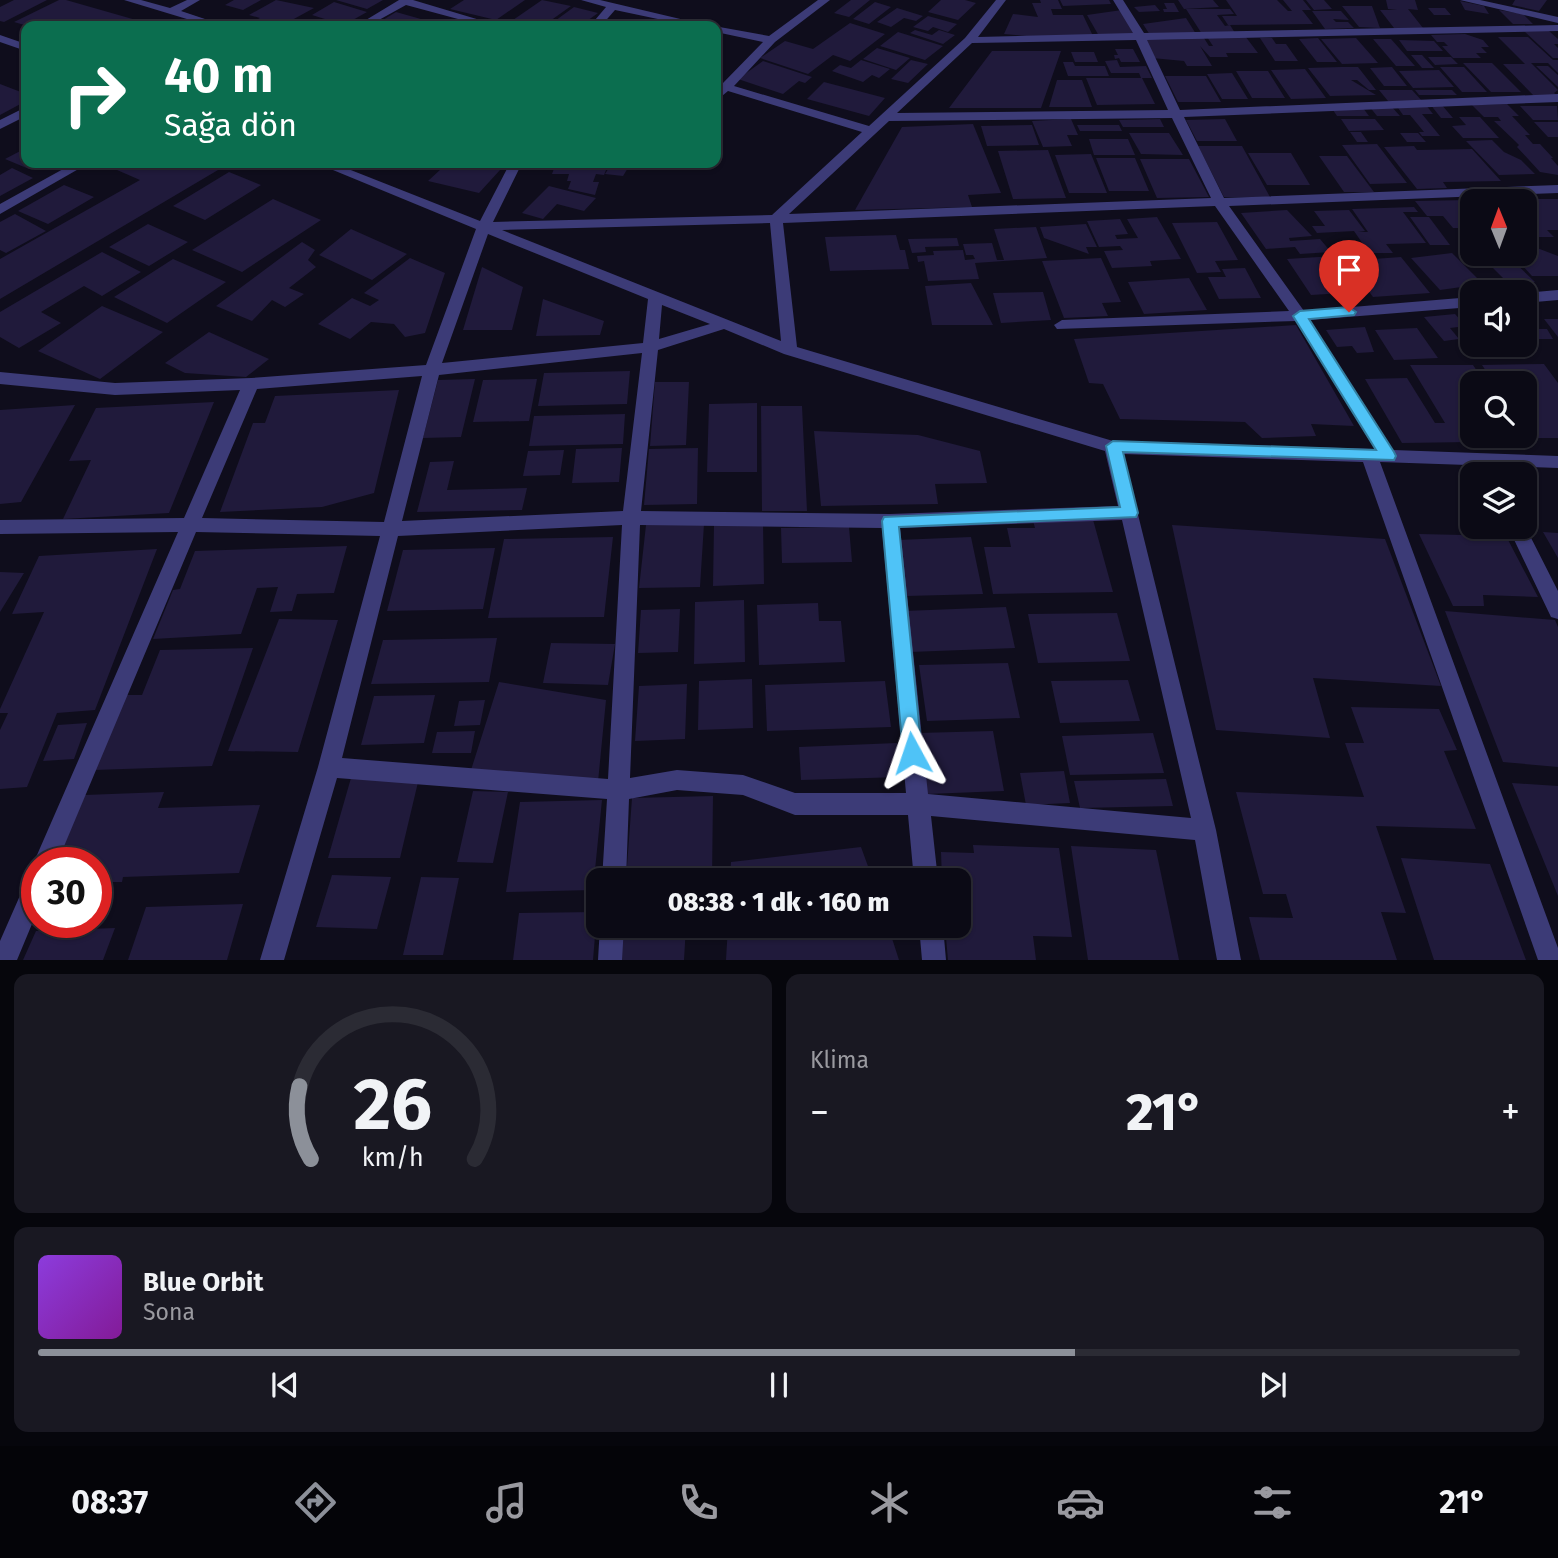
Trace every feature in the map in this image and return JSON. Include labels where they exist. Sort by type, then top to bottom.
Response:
[{"type":"street","points":[[129,0],[203,21]]},
{"type":"street","points":[[171,12],[195,0]]},
{"type":"street","points":[[586,0],[681,21]]},
{"type":"street","points":[[721,85],[771,40],[825,0]]},
{"type":"street","points":[[776,219],[969,40],[1001,0]]},
{"type":"street","points":[[1118,0],[1141,37],[1142,46],[1220,203],[1300,316],[1378,455],[1550,960]]},
{"type":"street","points":[[1465,0],[1558,20]]},
{"type":"street","points":[[370,21],[406,1],[477,21]]},
{"type":"street","points":[[599,21],[612,7]]},
{"type":"street","points":[[969,40],[1558,28]]},
{"type":"street","points":[[721,30],[771,40]]},
{"type":"street","points":[[0,38],[21,45]]},
{"type":"street","points":[[0,55],[21,47]]},
{"type":"street","points":[[721,85],[871,131]]},
{"type":"street","points":[[888,117],[1177,114],[1557,99]]},
{"type":"street","points":[[0,125],[21,114]]},
{"type":"street","points":[[0,210],[74,168]]},
{"type":"street","points":[[335,168],[790,350],[1113,446],[1378,455],[1460,464]]},
{"type":"street","points":[[272,960],[329,767],[432,370],[484,226],[513,168]]},
{"type":"street","points":[[484,226],[776,219],[1558,189]]},
{"type":"street","points":[[776,219],[790,350]]},
{"type":"street","points":[[1537,297],[1558,295]]},
{"type":"street","points":[[615,868],[631,518],[656,296]]},
{"type":"street","points":[[1062,325],[1300,316],[1460,303]]},
{"type":"street","points":[[0,378],[115,389],[251,384],[432,370],[650,347],[725,324]]},
{"type":"street","points":[[53,847],[251,384]]},
{"type":"street","points":[[1113,446],[1205,830],[1228,960]]},
{"type":"street","points":[[1537,463],[1558,462]]},
{"type":"street","points":[[0,527],[191,525],[391,529],[631,518],[890,521],[1130,513]]},
{"type":"street","points":[[890,521],[925,868]]},
{"type":"street","points":[[1523,539],[1558,611]]},
{"type":"street","points":[[329,767],[620,790],[677,780],[743,785],[795,804],[917,804],[1205,830]]},
{"type":"street","points":[[4,960],[21,920]]},
{"type":"street","points":[[610,960],[611,938]]},
{"type":"street","points":[[932,938],[934,960]]},
{"type":"building","points":[[14,0],[47,0],[4,22],[0,21],[0,7]]},
{"type":"building","points":[[59,0],[140,21],[21,21],[21,24],[14,22]]},
{"type":"building","points":[[234,0],[261,0],[243,10],[225,5]]},
{"type":"building","points":[[276,0],[314,8],[290,21],[254,21],[260,18],[249,15]]},
{"type":"building","points":[[336,0],[383,0],[367,9]]},
{"type":"building","points":[[464,0],[525,0],[496,20],[450,9]]},
{"type":"building","points":[[542,0],[571,6],[550,21],[513,20]]},
{"type":"building","points":[[851,0],[870,0],[849,17],[834,13]]},
{"type":"building","points":[[941,0],[976,3],[958,20],[928,12]]},
{"type":"building","points":[[1040,0],[1058,0],[1062,9],[1051,9],[1053,15],[1083,15],[1093,36],[1037,37],[1004,34],[1013,14],[1038,17],[1032,3],[1041,3]]},
{"type":"building","points":[[1060,0],[1109,0],[1111,4],[1063,6]]},
{"type":"building","points":[[1178,0],[1213,0],[1219,7],[1184,9]]},
{"type":"building","points":[[1226,0],[1277,0],[1288,11],[1292,11],[1283,0],[1303,0],[1311,10],[1302,10],[1313,24],[1228,25],[1222,16],[1237,16]]},
{"type":"building","points":[[1306,0],[1324,0],[1332,9],[1314,10]]},
{"type":"building","points":[[1386,0],[1415,0],[1418,10],[1408,9],[1423,28],[1394,28],[1380,10],[1397,10],[1388,9]]},
{"type":"building","points":[[1515,0],[1547,0],[1539,11],[1512,5]]},
{"type":"building","points":[[1460,1],[1484,6],[1489,14],[1465,10]]},
{"type":"building","points":[[334,2],[367,12],[351,21],[331,21],[312,15]]},
{"type":"building","points":[[875,2],[891,7],[869,24],[853,19]]},
{"type":"building","points":[[1164,3],[1174,3],[1179,12],[1164,12],[1163,9],[1167,9]]},
{"type":"building","points":[[1155,5],[1160,11],[1139,12],[1134,7]]},
{"type":"building","points":[[1342,6],[1372,6],[1380,28],[1359,27]]},
{"type":"building","points":[[574,7],[598,13],[587,21],[555,21]]},
{"type":"building","points":[[897,8],[923,16],[916,21],[904,18],[891,27],[877,22]]},
{"type":"building","points":[[1428,8],[1445,8],[1451,15],[1434,15]]},
{"type":"building","points":[[1186,9],[1230,9],[1234,14],[1217,15],[1225,26],[1230,25],[1235,33],[1202,34]]},
{"type":"building","points":[[1122,10],[1137,34],[1099,36],[1087,15]]},
{"type":"building","points":[[1499,10],[1523,14],[1533,24],[1513,24]]},
{"type":"building","points":[[1312,11],[1341,11],[1349,20],[1333,19],[1336,22],[1348,22],[1354,28],[1325,29]]},
{"type":"building","points":[[396,12],[428,21],[381,21]]},
{"type":"building","points":[[928,16],[957,24],[948,32],[933,27],[928,31],[913,27]]},
{"type":"building","points":[[1186,18],[1196,34],[1150,35],[1143,24]]},
{"type":"building","points":[[850,23],[885,34],[850,61],[833,55],[808,74],[760,58],[785,41],[813,49]]},
{"type":"building","points":[[915,30],[932,35],[939,30],[955,35],[943,44],[910,33]]},
{"type":"building","points":[[1524,31],[1549,31],[1558,39],[1558,44],[1554,44],[1558,48],[1558,58],[1553,58]]},
{"type":"building","points":[[898,32],[943,46],[925,60],[880,46]]},
{"type":"building","points":[[1465,34],[1483,40],[1489,47],[1481,47],[1487,53],[1476,53],[1481,58],[1453,58],[1442,46],[1448,46],[1444,42],[1437,42],[1431,35]]},
{"type":"building","points":[[1186,35],[1202,35],[1209,46],[1213,46],[1207,37],[1245,36],[1258,53],[1226,53],[1228,57],[1210,57],[1200,46],[1212,66],[1187,66],[1184,61],[1152,58],[1142,40],[1189,39]]},
{"type":"building","points":[[1498,37],[1528,37],[1553,60],[1558,60],[1558,73],[1548,63],[1531,63],[1558,90],[1554,93],[1558,96],[1534,96],[1503,64],[1525,64]]},
{"type":"building","points":[[1260,38],[1272,38],[1276,44],[1286,44],[1298,61],[1275,61]]},
{"type":"building","points":[[1318,38],[1337,62],[1317,62],[1299,39]]},
{"type":"building","points":[[1356,38],[1378,63],[1342,64],[1321,39]]},
{"type":"building","points":[[1373,39],[1391,39],[1415,66],[1396,66]]},
{"type":"building","points":[[1399,40],[1434,41],[1443,51],[1407,51]]},
{"type":"building","points":[[877,48],[910,58],[896,70],[863,59]]},
{"type":"building","points":[[1115,49],[1133,49],[1140,62],[1121,62],[1119,58],[1115,59],[1114,55],[1118,55]]},
{"type":"building","points":[[992,51],[1061,51],[1041,108],[949,108]]},
{"type":"building","points":[[1071,52],[1094,52],[1098,62],[1075,62]]},
{"type":"building","points":[[1411,55],[1422,55],[1434,68],[1422,68]]},
{"type":"building","points":[[1428,57],[1451,57],[1458,64],[1435,65]]},
{"type":"building","points":[[861,60],[890,69],[879,78],[872,75],[863,82],[832,71],[840,65],[851,68]]},
{"type":"building","points":[[911,60],[928,64],[908,83],[891,79]]},
{"type":"building","points":[[1117,60],[1120,67],[1146,66],[1152,78],[1141,78],[1139,73],[1111,73],[1105,61]]},
{"type":"building","points":[[763,61],[812,77],[805,83],[799,81],[783,94],[738,79]]},
{"type":"building","points":[[1063,62],[1073,62],[1075,66],[1105,66],[1109,76],[1068,76]]},
{"type":"building","points":[[1463,63],[1492,63],[1521,92],[1491,92]]},
{"type":"building","points":[[1536,66],[1548,66],[1558,75],[1558,87]]},
{"type":"building","points":[[1358,67],[1376,90],[1369,90],[1357,80],[1351,80],[1376,95],[1330,96],[1308,68]]},
{"type":"building","points":[[1392,67],[1407,86],[1384,86],[1370,68]]},
{"type":"building","points":[[1440,67],[1464,67],[1487,92],[1462,92]]},
{"type":"building","points":[[1305,69],[1326,98],[1291,99],[1271,70]]},
{"type":"building","points":[[1439,70],[1454,87],[1413,88],[1399,71]]},
{"type":"building","points":[[1236,71],[1268,71],[1285,98],[1252,98]]},
{"type":"building","points":[[1232,73],[1248,99],[1222,99],[1207,74]]},
{"type":"building","points":[[1165,76],[1206,76],[1221,102],[1178,102]]},
{"type":"building","points":[[1086,78],[1142,78],[1155,104],[1097,105]]},
{"type":"building","points":[[1057,80],[1082,80],[1092,107],[1049,107]]},
{"type":"building","points":[[824,82],[885,98],[869,116],[807,99]]},
{"type":"building","points":[[0,84],[21,92],[21,104],[0,115]]},
{"type":"building","points":[[1379,90],[1412,90],[1422,101],[1388,101]]},
{"type":"building","points":[[1415,90],[1452,90],[1457,95],[1419,95]]},
{"type":"building","points":[[1430,104],[1441,104],[1453,118],[1441,118]]},
{"type":"building","points":[[1507,104],[1519,116],[1512,116],[1530,135],[1525,135],[1533,144],[1540,144],[1553,158],[1558,166],[1558,175],[1540,172],[1517,147],[1519,145],[1494,121],[1501,121],[1498,117],[1484,117],[1472,105]]},
{"type":"building","points":[[1396,105],[1426,105],[1433,114],[1422,114],[1440,136],[1422,136],[1419,132],[1424,132],[1410,115],[1403,115]]},
{"type":"building","points":[[1369,106],[1391,106],[1400,116],[1377,116]]},
{"type":"building","points":[[1520,106],[1557,106],[1558,120],[1533,120]]},
{"type":"building","points":[[1331,107],[1363,108],[1369,116],[1337,116]]},
{"type":"building","points":[[1459,117],[1480,117],[1499,138],[1463,138],[1452,126],[1466,125]]},
{"type":"building","points":[[1071,119],[1078,135],[1067,135],[1072,146],[1043,147],[1032,121]]},
{"type":"building","points":[[1160,119],[1164,127],[1123,127],[1119,120]]},
{"type":"building","points":[[1225,119],[1237,141],[1197,141],[1186,120]]},
{"type":"building","points":[[1341,119],[1375,119],[1384,130],[1349,131]]},
{"type":"building","points":[[1534,122],[1558,122],[1558,137],[1548,137]]},
{"type":"building","points":[[973,124],[1001,193],[968,195],[972,207],[855,210],[902,127]]},
{"type":"building","points":[[1032,125],[1039,145],[987,146],[981,126]]},
{"type":"building","points":[[1077,125],[1119,125],[1122,131],[1080,131]]},
{"type":"building","points":[[1350,132],[1361,132],[1368,142],[1357,142]]},
{"type":"building","points":[[1129,133],[1169,133],[1183,155],[1141,154]]},
{"type":"building","points":[[1400,133],[1418,133],[1426,142],[1407,142]]},
{"type":"building","points":[[1089,139],[1128,139],[1135,155],[1094,155]]},
{"type":"building","points":[[1492,140],[1504,152],[1521,160],[1535,174],[1499,175],[1466,141]]},
{"type":"building","points":[[1377,144],[1407,183],[1370,184],[1342,145]]},
{"type":"building","points":[[1198,146],[1242,146],[1270,197],[1224,197]]},
{"type":"building","points":[[1414,146],[1417,150],[1472,149],[1501,181],[1443,182],[1447,188],[1417,189],[1384,147]]},
{"type":"building","points":[[1048,150],[1066,198],[1013,199],[998,151]]},
{"type":"building","points":[[21,151],[21,166],[5,159]]},
{"type":"building","points":[[1248,153],[1291,153],[1310,185],[1267,185]]},
{"type":"building","points":[[1091,154],[1107,193],[1069,193],[1055,155]]},
{"type":"building","points":[[1319,156],[1347,156],[1374,192],[1344,192]]},
{"type":"building","points":[[1096,158],[1135,158],[1149,191],[1109,191]]},
{"type":"building","points":[[1140,159],[1189,159],[1209,197],[1157,198]]},
{"type":"building","points":[[12,168],[33,178],[0,196],[0,175]]},
{"type":"building","points":[[112,168],[218,170],[0,299],[0,259],[140,180]]},
{"type":"building","points":[[554,168],[607,168],[604,175],[596,174],[593,182],[599,182],[595,195],[568,189],[571,181],[567,181],[569,174],[552,174]]},
{"type":"building","points":[[609,168],[628,168],[623,176],[605,174]]},
{"type":"building","points":[[441,169],[500,170],[479,193],[428,181]]},
{"type":"building","points":[[229,172],[261,185],[205,220],[173,206]]},
{"type":"building","points":[[64,185],[94,197],[48,224],[18,211]]},
{"type":"building","points":[[549,186],[596,198],[584,211],[557,204],[543,219],[522,213]]},
{"type":"building","points":[[273,199],[321,220],[242,272],[192,250]]},
{"type":"building","points":[[1537,199],[1558,199],[1558,230],[1547,230],[1554,237],[1537,237]]},
{"type":"building","points":[[1460,200],[1460,228],[1453,228],[1443,216],[1427,216],[1415,201]]},
{"type":"building","points":[[1414,207],[1418,212],[1403,212],[1426,243],[1386,244],[1393,253],[1369,253],[1354,231],[1317,233],[1312,226],[1325,226],[1314,211],[1349,210],[1365,231],[1358,232],[1368,232],[1352,209]]},
{"type":"building","points":[[1287,210],[1312,236],[1289,238],[1290,241],[1320,239],[1331,252],[1300,254],[1295,247],[1266,249],[1241,213]]},
{"type":"building","points":[[15,214],[46,231],[6,253],[0,250],[0,222]]},
{"type":"building","points":[[1157,217],[1181,259],[1150,261],[1152,266],[1112,268],[1104,251],[1123,250],[1120,246],[1099,247],[1087,221],[1120,219],[1128,234],[1115,235],[1117,239],[1138,238],[1127,219]]},
{"type":"building","points":[[1410,217],[1429,217],[1450,245],[1430,245]]},
{"type":"building","points":[[1217,222],[1238,260],[1215,261],[1221,272],[1197,273],[1172,223]]},
{"type":"building","points":[[148,224],[188,242],[149,266],[109,247]]},
{"type":"building","points":[[1086,224],[1097,247],[1086,247],[1089,254],[1044,238],[1040,227]]},
{"type":"building","points":[[1036,227],[1047,258],[975,263],[979,279],[928,281],[924,261],[918,262],[917,256],[934,255],[933,251],[963,250],[965,260],[975,259],[973,255],[966,255],[963,244],[992,243],[997,260],[1004,260],[994,229]]},
{"type":"building","points":[[351,229],[407,254],[372,280],[319,255]]},
{"type":"building","points":[[896,235],[900,250],[905,250],[909,269],[830,271],[825,237]]},
{"type":"building","points":[[957,238],[959,246],[925,247],[926,252],[912,253],[908,239]]},
{"type":"building","points":[[302,242],[315,250],[308,260],[316,267],[289,288],[304,294],[285,307],[272,300],[252,321],[216,306]]},
{"type":"building","points":[[1537,248],[1558,256],[1558,276],[1532,276],[1523,266],[1537,266]]},
{"type":"building","points":[[102,252],[141,272],[102,296],[84,286],[41,312],[61,323],[19,348],[0,337],[0,312]]},
{"type":"building","points":[[1452,253],[1460,261],[1460,266],[1465,266],[1479,280],[1460,280],[1460,287],[1440,290],[1411,258]]},
{"type":"building","points":[[1335,256],[1360,292],[1311,295],[1287,259]]},
{"type":"building","points":[[1401,257],[1430,293],[1373,297],[1346,261]]},
{"type":"building","points":[[410,258],[445,273],[425,333],[405,337],[394,324],[371,322],[350,339],[318,324],[352,298],[370,306],[379,300],[364,293]]},
{"type":"building","points":[[1101,258],[1121,302],[1102,303],[1108,316],[1064,318],[1042,261]]},
{"type":"building","points":[[173,259],[226,282],[167,323],[114,297]]},
{"type":"building","points":[[1491,266],[1518,266],[1533,280],[1505,280]]},
{"type":"building","points":[[482,267],[523,287],[512,330],[463,330]]},
{"type":"building","points":[[1245,268],[1261,298],[1219,299],[1208,277],[1226,277],[1222,269]]},
{"type":"building","points":[[1189,278],[1207,310],[1144,314],[1128,282]]},
{"type":"building","points":[[971,283],[993,325],[932,325],[925,286]]},
{"type":"building","points":[[1043,292],[1051,320],[1001,323],[993,293]]},
{"type":"building","points":[[543,299],[604,321],[600,335],[536,336]]},
{"type":"building","points":[[102,306],[163,332],[100,379],[38,351]]},
{"type":"building","points":[[1455,314],[1460,319],[1460,327],[1450,328],[1459,339],[1444,341],[1424,317]]},
{"type":"building","points":[[1544,319],[1558,319],[1558,337]]},
{"type":"building","points":[[1296,325],[1354,426],[1311,424],[1316,436],[1262,438],[1245,422],[1120,419],[1103,384],[1089,383],[1074,339]]},
{"type":"building","points":[[1365,327],[1374,352],[1357,353],[1352,346],[1337,347],[1326,330]]},
{"type":"building","points":[[1417,328],[1438,358],[1394,360],[1375,330]]},
{"type":"building","points":[[1537,329],[1547,329],[1553,339],[1538,339]]},
{"type":"building","points":[[209,332],[269,359],[246,377],[185,373],[165,363]]},
{"type":"building","points":[[1544,364],[1558,383],[1558,438],[1537,438],[1537,371],[1486,371],[1482,365]]},
{"type":"building","points":[[1410,365],[1473,365],[1477,371],[1460,371],[1460,442],[1402,443],[1365,379],[1407,378],[1435,423],[1445,423]]},
{"type":"building","points":[[630,371],[627,404],[538,406],[544,373]]},
{"type":"building","points":[[475,379],[461,437],[423,438],[438,380]]},
{"type":"building","points":[[537,379],[529,421],[473,422],[483,380]]},
{"type":"building","points":[[655,382],[689,382],[686,445],[650,446]]},
{"type":"building","points":[[399,390],[374,493],[322,507],[220,512],[253,423],[265,423],[275,396]]},
{"type":"building","points":[[214,402],[169,513],[63,519],[91,460],[69,461],[96,408]]},
{"type":"building","points":[[757,403],[757,472],[707,472],[709,404]]},
{"type":"building","points":[[75,405],[21,502],[0,504],[0,410]]},
{"type":"building","points":[[761,406],[802,406],[807,511],[762,511]]},
{"type":"building","points":[[625,414],[623,444],[529,446],[534,416]]},
{"type":"building","points":[[814,431],[918,435],[980,451],[987,483],[935,484],[938,504],[821,506]]},
{"type":"building","points":[[622,448],[619,482],[572,483],[576,449]]},
{"type":"building","points":[[698,448],[697,504],[644,505],[649,449]]},
{"type":"building","points":[[564,450],[560,475],[523,476],[528,451]]},
{"type":"building","points":[[454,461],[447,490],[527,488],[522,510],[417,512],[430,462]]},
{"type":"building","points":[[1092,516],[1113,592],[993,594],[984,547],[1011,547],[1007,528],[1035,528],[1032,517]]},
{"type":"building","points":[[704,524],[700,587],[639,588],[646,525]]},
{"type":"building","points":[[763,524],[764,584],[713,586],[714,525]]},
{"type":"building","points":[[1172,525],[1385,539],[1441,686],[1313,678],[1330,738],[1216,730]]},
{"type":"building","points":[[849,527],[852,562],[782,563],[781,528]]},
{"type":"building","points":[[1543,532],[1558,533],[1558,558]]},
{"type":"building","points":[[1419,534],[1460,535],[1460,539],[1508,539],[1538,597],[1483,595],[1484,606],[1453,606]]},
{"type":"building","points":[[613,537],[604,617],[488,618],[504,539]]},
{"type":"building","points":[[971,537],[983,594],[906,596],[898,540]]},
{"type":"building","points":[[347,546],[334,593],[297,594],[292,611],[270,612],[278,587],[257,588],[241,634],[153,639],[173,590],[180,589],[195,551]]},
{"type":"building","points":[[495,548],[483,609],[387,611],[403,550]]},
{"type":"building","points":[[157,549],[95,710],[57,713],[27,787],[0,789],[0,730],[8,713],[0,713],[0,709],[44,612],[12,614],[39,556]]},
{"type":"building","points":[[0,572],[24,573],[0,612]]},
{"type":"building","points":[[744,600],[745,662],[694,664],[695,602]]},
{"type":"building","points":[[818,603],[819,621],[841,621],[845,662],[759,665],[757,605]]},
{"type":"building","points":[[1006,607],[1015,648],[910,652],[904,611]]},
{"type":"building","points":[[680,609],[678,652],[638,653],[641,610]]},
{"type":"building","points":[[1445,611],[1555,620],[1558,627],[1558,767],[1503,762]]},
{"type":"building","points":[[1117,613],[1130,661],[1038,663],[1028,614]]},
{"type":"building","points":[[279,619],[338,620],[298,752],[228,751]]},
{"type":"building","points":[[497,638],[489,682],[371,684],[383,640]]},
{"type":"building","points":[[551,643],[615,644],[608,685],[543,683]]},
{"type":"building","points":[[253,648],[212,766],[94,770],[126,695],[142,695],[160,650]]},
{"type":"building","points":[[1008,663],[1020,718],[927,721],[919,665]]},
{"type":"building","points":[[752,679],[753,728],[698,730],[699,681]]},
{"type":"building","points":[[1128,680],[1140,721],[1060,723],[1051,681]]},
{"type":"building","points":[[885,681],[891,727],[767,731],[765,685]]},
{"type":"building","points":[[499,682],[606,700],[598,782],[471,770]]},
{"type":"building","points":[[687,684],[685,739],[635,741],[639,686]]},
{"type":"building","points":[[435,695],[424,743],[361,745],[374,696]]},
{"type":"building","points":[[485,700],[480,725],[454,726],[459,701]]},
{"type":"building","points":[[1351,707],[1439,709],[1457,750],[1444,751],[1476,829],[1376,826],[1406,913],[1381,912],[1397,960],[1260,960],[1249,917],[1293,918],[1286,894],[1263,894],[1236,792],[1364,797],[1345,743],[1364,743]]},
{"type":"building","points":[[87,723],[74,759],[43,761],[58,725]]},
{"type":"building","points":[[475,731],[471,753],[432,753],[437,732]]},
{"type":"building","points":[[993,731],[1004,791],[927,794],[918,733]]},
{"type":"building","points":[[1153,733],[1164,773],[1070,775],[1062,736]]},
{"type":"building","points":[[897,743],[901,777],[801,780],[799,747]]},
{"type":"building","points":[[1064,771],[1070,803],[1026,805],[1020,773]]},
{"type":"building","points":[[351,778],[419,778],[400,858],[328,858]]},
{"type":"building","points":[[1166,779],[1173,806],[1080,808],[1074,781]]},
{"type":"building","points":[[1512,783],[1558,786],[1558,896]]},
{"type":"building","points":[[473,791],[508,792],[493,863],[457,862]]},
{"type":"building","points":[[164,792],[158,808],[260,805],[239,873],[123,877],[122,882],[112,882],[112,847],[63,847],[85,795]]},
{"type":"building","points":[[713,796],[712,868],[627,868],[632,798]]},
{"type":"building","points":[[602,800],[595,868],[586,868],[586,890],[506,892],[520,802]]},
{"type":"building","points":[[973,845],[1059,848],[1072,937],[1033,936],[1036,960],[948,960],[946,938],[971,938],[971,868],[942,868],[941,852],[974,853]]},
{"type":"building","points":[[1071,846],[1156,850],[1179,960],[1088,960]]},
{"type":"building","points":[[861,847],[869,868],[731,868],[731,862]]},
{"type":"building","points":[[1401,858],[1490,864],[1526,960],[1434,960]]},
{"type":"building","points":[[332,875],[391,877],[377,929],[316,927]]},
{"type":"building","points":[[421,877],[459,878],[443,955],[403,955]]},
{"type":"building","points":[[243,904],[227,960],[128,960],[146,907]]},
{"type":"building","points":[[586,912],[586,938],[595,938],[593,960],[513,960],[519,913]]},
{"type":"building","points":[[33,938],[111,938],[103,960],[23,960]]},
{"type":"building","points":[[622,938],[685,938],[684,960],[619,960]]},
{"type":"building","points":[[727,938],[892,938],[899,960],[726,960]]},
{"type":"route","points":[[912,753],[890,521],[1130,513],[1113,446],[1388,456],[1300,316],[1349,312]]}]
